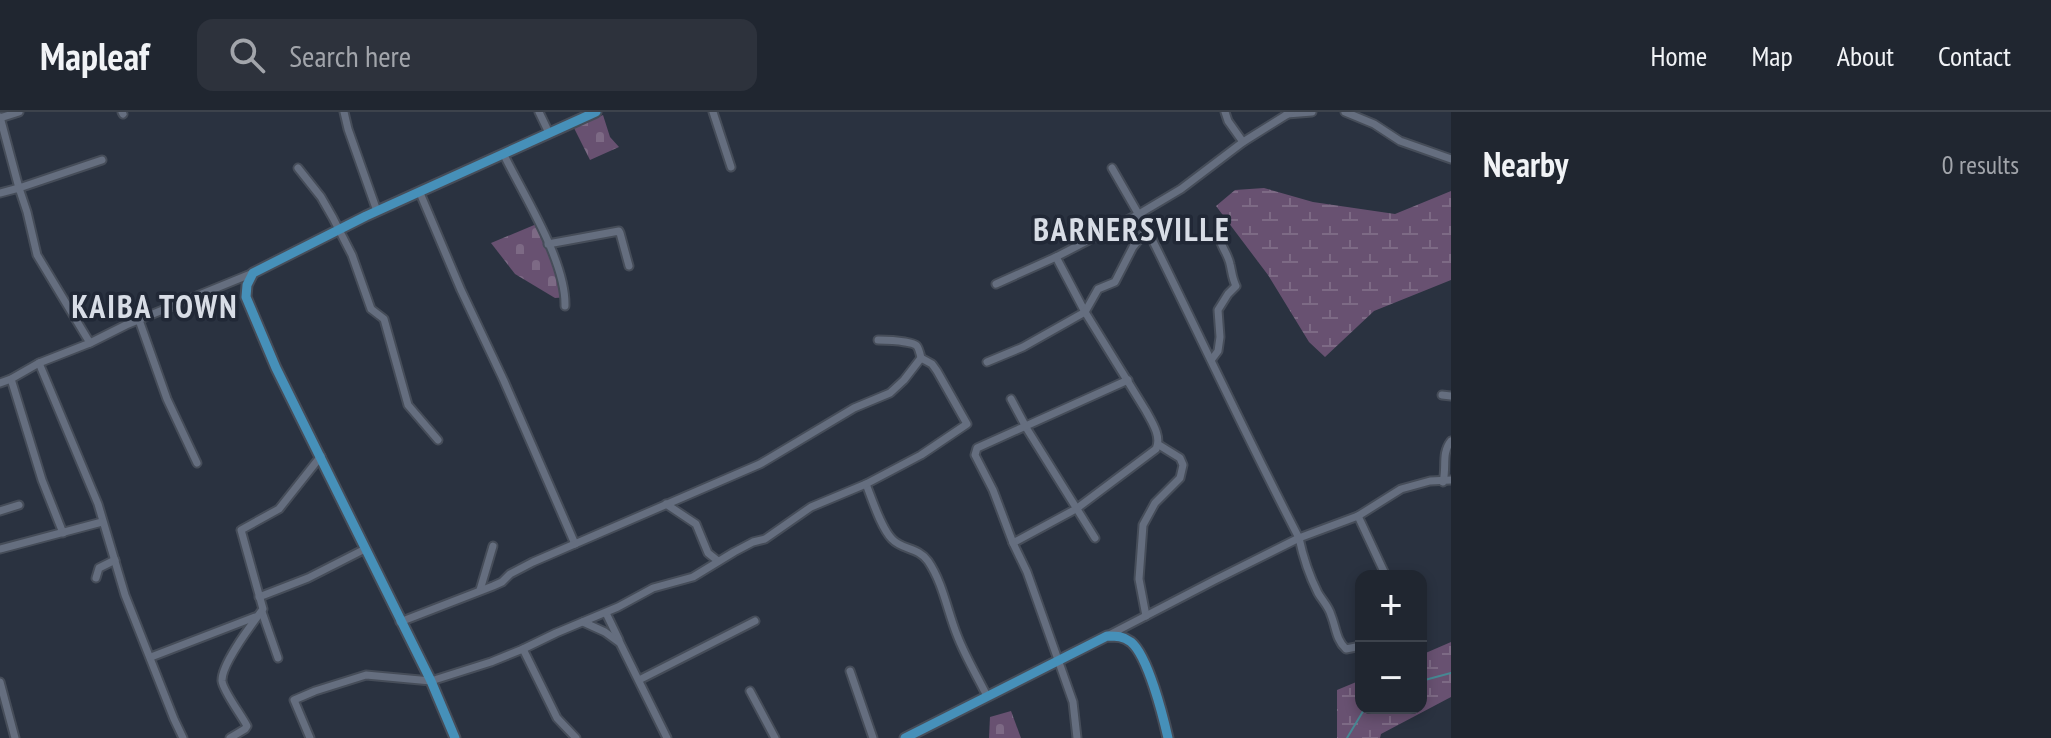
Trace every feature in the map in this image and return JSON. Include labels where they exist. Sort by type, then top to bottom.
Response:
[{"type":"main road","points":[[455,738],[431,681],[276,368],[249,306],[247,285],[253,273],[377,211],[596,112]]},
{"type":"main road","points":[[905,738],[1107,636],[1121,636],[1133,643],[1140,653],[1168,738]]},
{"type":"street","points":[[19,112],[0,117],[37,255],[90,343]]},
{"type":"street","points":[[344,112],[377,211]]},
{"type":"street","points":[[539,112],[549,133]]},
{"type":"street","points":[[713,112],[731,167]]},
{"type":"street","points":[[1225,112],[1243,142]]},
{"type":"street","points":[[996,284],[1139,214],[1181,189],[1243,142],[1289,113],[1312,112]]},
{"type":"street","points":[[1345,112],[1374,124],[1400,141],[1451,159]]},
{"type":"street","points":[[504,155],[548,244],[562,279],[565,306]]},
{"type":"street","points":[[0,193],[102,160]]},
{"type":"street","points":[[298,168],[321,197],[340,230],[371,309],[384,319],[408,405],[438,440]]},
{"type":"street","points":[[1112,168],[1147,229],[1299,538],[1313,582],[1331,612],[1337,637],[1343,647],[1355,648]]},
{"type":"street","points":[[420,193],[575,544]]},
{"type":"street","points":[[987,362],[1023,347],[1085,312],[1098,289],[1115,282],[1133,247],[1147,229]]},
{"type":"street","points":[[548,244],[619,231],[629,266]]},
{"type":"street","points":[[1212,359],[1218,351],[1220,337],[1218,310],[1236,286],[1219,236]]},
{"type":"street","points":[[1056,257],[1085,312],[1154,425],[1159,445],[1180,458],[1183,465],[1180,478],[1155,503],[1143,525],[1139,579],[1146,616]]},
{"type":"street","points":[[0,383],[39,363],[253,273]]},
{"type":"street","points":[[139,320],[167,399],[197,463]]},
{"type":"street","points":[[400,622],[502,582],[510,574],[575,544],[760,464],[854,408],[890,393],[921,358],[919,348],[916,344],[893,339],[878,340]]},
{"type":"street","points":[[310,738],[294,700],[366,675],[431,681],[491,662],[606,613],[653,588],[693,577],[753,542],[765,539],[811,507],[866,484],[921,455],[967,424],[937,371],[921,358]]},
{"type":"street","points":[[39,363],[98,504],[125,595],[183,738]]},
{"type":"street","points":[[11,379],[42,480],[63,533]]},
{"type":"street","points":[[1077,738],[1073,702],[1059,659],[1027,572],[975,451],[1128,380]]},
{"type":"street","points":[[1011,399],[1095,538]]},
{"type":"street","points":[[1107,636],[1299,538],[1358,516],[1401,489],[1430,481],[1447,481],[1445,451],[1451,441]]},
{"type":"street","points":[[1013,543],[1076,509],[1159,445]]},
{"type":"street","points":[[278,658],[260,614],[259,597],[241,530],[279,509],[321,456]]},
{"type":"street","points":[[866,484],[892,539],[910,547],[927,560],[942,588],[958,639],[987,696]]},
{"type":"street","points":[[666,504],[696,524],[708,553],[718,561]]},
{"type":"street","points":[[0,511],[19,505]]},
{"type":"street","points":[[1358,516],[1383,570]]},
{"type":"street","points":[[0,549],[102,522]]},
{"type":"street","points":[[480,590],[493,546]]},
{"type":"street","points":[[259,597],[308,578],[365,549]]},
{"type":"street","points":[[96,578],[99,568],[115,560]]},
{"type":"street","points":[[606,613],[667,738]]},
{"type":"street","points":[[151,657],[260,614]]},
{"type":"street","points":[[230,738],[247,726],[223,686],[223,677],[231,654],[260,614]]},
{"type":"street","points":[[639,680],[755,621]]},
{"type":"street","points":[[583,622],[620,643]]},
{"type":"street","points":[[523,649],[557,718],[576,738]]},
{"type":"street","points":[[850,671],[873,738]]},
{"type":"street","points":[[0,682],[15,738]]},
{"type":"street","points":[[750,691],[775,738]]},
{"type":"green space","points":[[603,115],[610,137],[619,147],[590,160],[574,128]]},
{"type":"green space","points":[[1264,188],[1313,202],[1395,214],[1451,191],[1451,280],[1374,311],[1325,357],[1309,342],[1268,275],[1216,206],[1235,190]]},
{"type":"green space","points":[[539,223],[569,297],[555,298],[515,274],[491,243]]},
{"type":"green space","points":[[1451,642],[1451,697],[1427,710],[1427,652]]},
{"type":"green space","points":[[1355,682],[1355,714],[1419,714],[1381,734],[1380,738],[1337,738],[1337,690]]},
{"type":"green space","points":[[1011,711],[1021,738],[989,738],[990,717]]},
{"type":"waterway","points":[[1427,679],[1451,673]]},
{"type":"waterway","points":[[1347,738],[1361,714]]},
{"type":"district","name":"BARNERSVILLE","points":[[1132,229]]},
{"type":"district","name":"KAIBA TOWN","points":[[155,306]]}]
